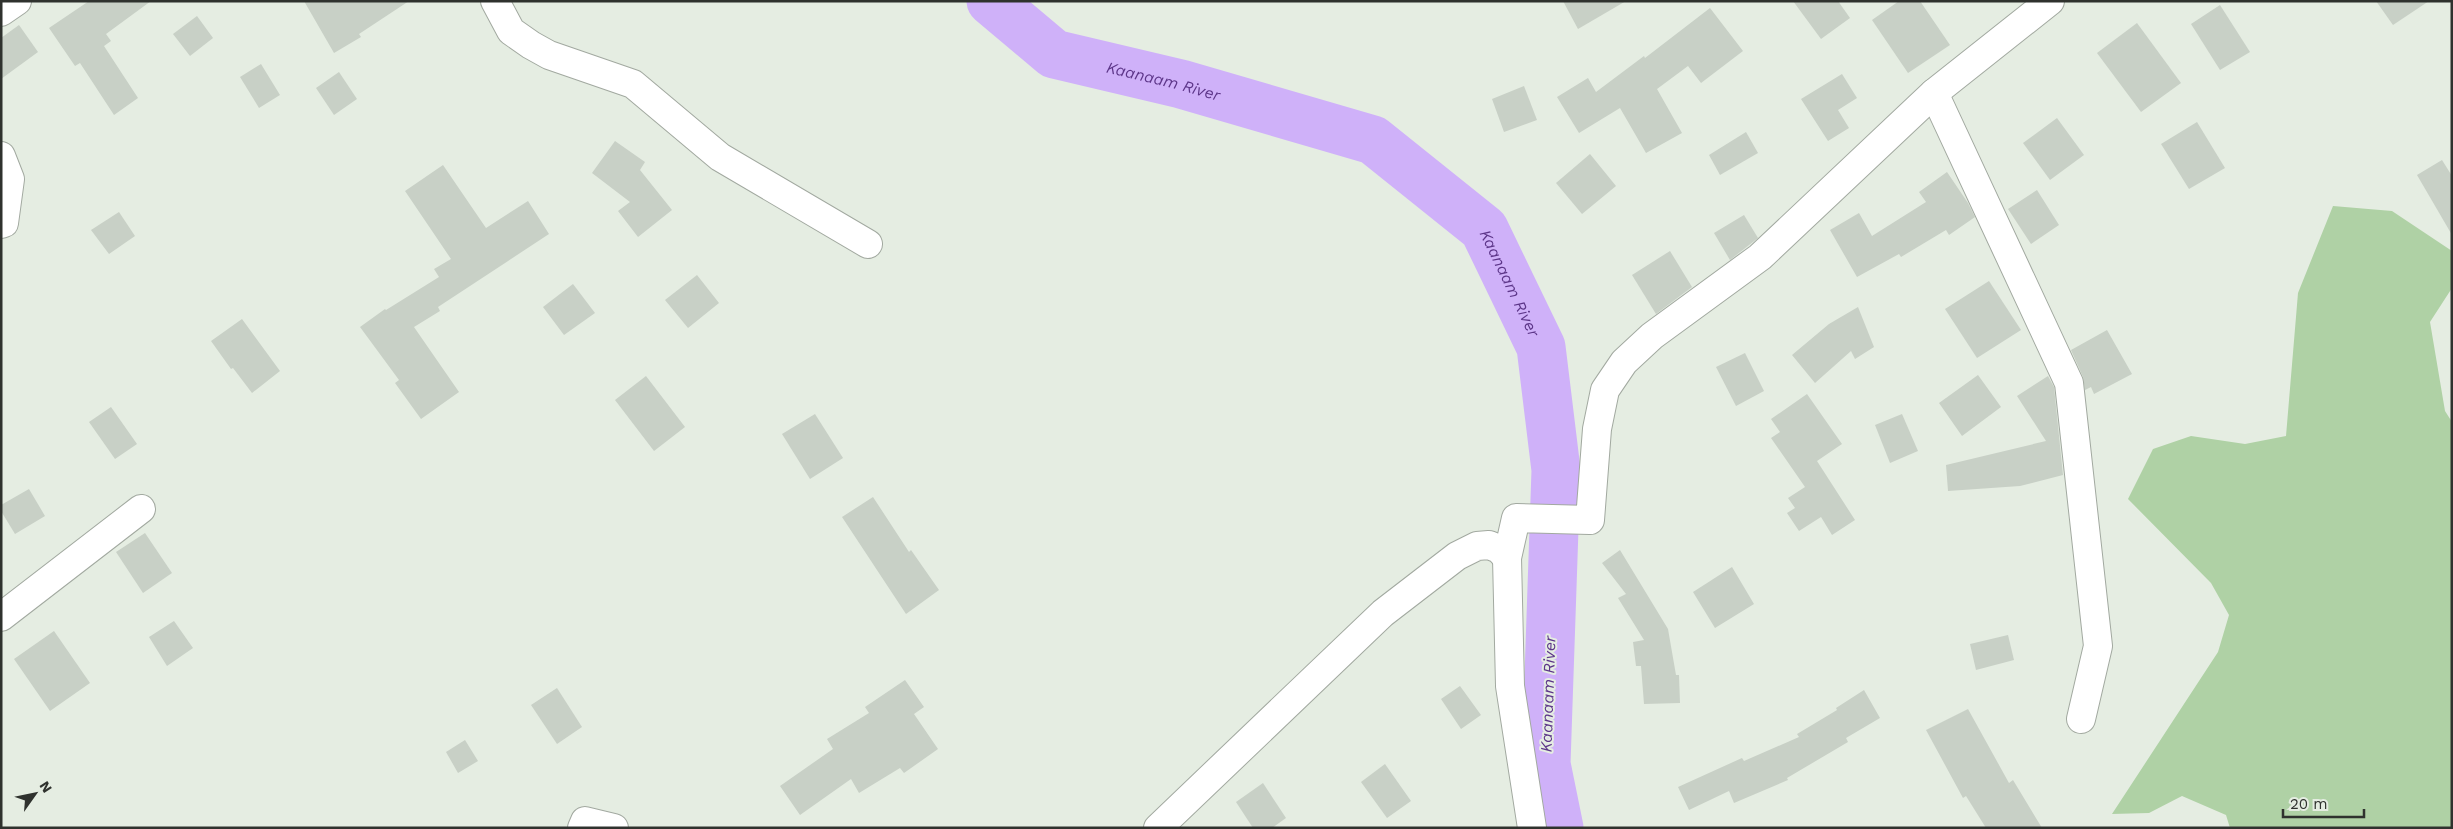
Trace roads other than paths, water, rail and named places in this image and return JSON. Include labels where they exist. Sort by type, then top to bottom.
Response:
[{"type":"street","points":[[1,12],[17,1]]},
{"type":"street","points":[[495,1],[511,31],[531,45],[548,54],[633,84],[720,157],[868,244]]},
{"type":"street","points":[[1532,828],[1510,686],[1507,558],[1516,518],[1590,520],[1597,429],[1605,390],[1624,362],[1652,336],[1760,256],[1934,93],[2050,1]]},
{"type":"street","points":[[1934,93],[2069,383],[2098,646],[2080,719]]},
{"type":"street","points":[[1,156],[10,179],[4,223],[1,224]]},
{"type":"street","points":[[1,617],[141,509]]},
{"type":"street","points":[[1158,828],[1383,613],[1420,584],[1457,556],[1477,546],[1489,545],[1499,549],[1507,558]]},
{"type":"street","points":[[582,828],[585,822],[614,828]]},
{"type":"waterway","name":"Kaanaam River","points":[[991,1],[1054,54],[1181,84],[1373,140],[1484,229],[1541,347],[1556,470],[1546,764],[1559,828]]}]
